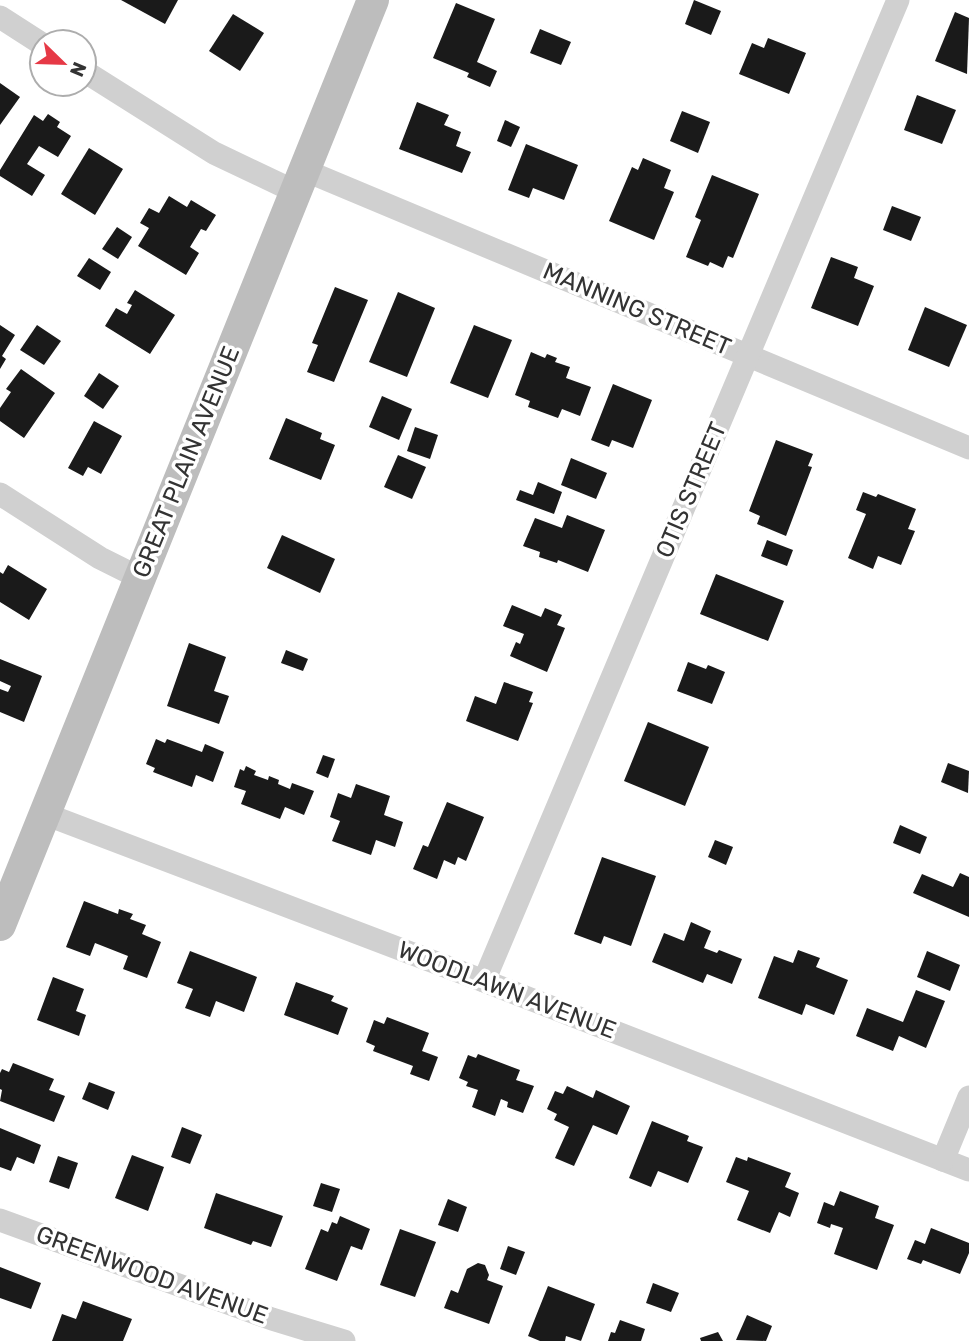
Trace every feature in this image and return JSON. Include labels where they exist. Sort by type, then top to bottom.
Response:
[{"type":"main road","name":"GREAT PLAIN AVENUE","points":[[0,925],[6,892],[45,814],[373,0]]},
{"type":"street","name":"OTIS STREET","points":[[484,981],[898,0]]},
{"type":"street","points":[[0,17],[28,35]]},
{"type":"street","name":"MANNING STREET","points":[[98,80],[236,165],[300,181],[748,356],[969,448]]},
{"type":"street","points":[[0,494],[100,558],[140,578]]},
{"type":"street","name":"WOODLAWN AVENUE","points":[[45,814],[969,1170]]},
{"type":"street","points":[[943,1160],[969,1097]]},
{"type":"street","name":"GREENWOOD AVENUE","points":[[0,1220],[272,1319],[344,1341]]},
{"type":"building","points":[[121,0],[178,0],[165,24]]},
{"type":"building","points":[[694,0],[721,11],[711,35],[685,24]]},
{"type":"building","points":[[456,3],[495,19],[477,62],[497,71],[490,87],[467,77],[469,73],[433,58]]},
{"type":"building","points":[[955,12],[969,18],[967,74],[935,61]]},
{"type":"building","points":[[233,14],[264,33],[240,71],[209,51]]},
{"type":"building","points":[[540,29],[571,42],[561,65],[530,53]]},
{"type":"building","points":[[768,38],[806,53],[789,94],[739,74],[752,43],[764,48]]},
{"type":"building","points":[[0,83],[20,97],[0,125]]},
{"type":"building","points":[[917,95],[956,110],[942,144],[904,130]]},
{"type":"building","points":[[417,102],[449,115],[444,125],[461,132],[456,146],[471,152],[462,173],[399,149]]},
{"type":"building","points":[[682,111],[710,122],[698,153],[670,141]]},
{"type":"building","points":[[48,114],[60,122],[57,127],[71,136],[58,157],[39,146],[27,164],[45,175],[32,196],[0,176],[0,170],[34,115],[43,121]]},
{"type":"building","points":[[505,120],[520,127],[511,147],[497,141]]},
{"type":"building","points":[[526,144],[578,165],[564,200],[533,188],[529,198],[508,190]]},
{"type":"building","points":[[89,148],[123,169],[95,215],[61,194]]},
{"type":"building","points":[[643,158],[671,170],[664,188],[674,192],[654,240],[609,221],[632,167],[638,170]]},
{"type":"building","points":[[712,175],[759,194],[733,258],[728,256],[723,268],[710,262],[708,266],[686,257],[701,220],[695,217]]},
{"type":"building","points":[[169,196],[187,207],[191,200],[216,215],[206,231],[201,229],[190,247],[199,253],[186,275],[138,246],[149,228],[140,223],[149,208],[159,213]]},
{"type":"building","points":[[892,206],[921,217],[911,241],[883,230]]},
{"type":"building","points":[[117,227],[132,237],[118,259],[102,249]]},
{"type":"building","points":[[831,257],[858,267],[854,278],[874,286],[858,326],[811,308]]},
{"type":"building","points":[[89,258],[111,272],[100,290],[77,276]]},
{"type":"building","points":[[335,287],[368,300],[334,382],[307,372],[318,345],[312,343]]},
{"type":"building","points":[[135,290],[175,315],[150,354],[105,326],[116,308],[127,314],[132,305],[127,303]]},
{"type":"building","points":[[398,292],[435,308],[407,377],[369,362]]},
{"type":"building","points":[[925,307],[967,325],[949,367],[908,350]]},
{"type":"building","points":[[0,325],[15,335],[2,356],[6,359],[0,369]]},
{"type":"building","points":[[37,325],[61,341],[44,365],[20,350]]},
{"type":"building","points":[[474,325],[512,340],[488,398],[450,383]]},
{"type":"building","points":[[531,352],[545,358],[547,354],[557,358],[555,362],[570,367],[566,378],[591,387],[580,416],[562,409],[558,418],[528,407],[530,401],[515,395]]},
{"type":"building","points":[[21,369],[55,393],[24,438],[0,421],[0,408],[11,392],[6,389]]},
{"type":"building","points":[[99,373],[119,386],[103,409],[84,396]]},
{"type":"building","points":[[613,384],[652,400],[633,448],[612,440],[609,447],[591,440]]},
{"type":"building","points":[[382,396],[412,409],[399,440],[369,427]]},
{"type":"building","points":[[286,418],[322,433],[320,439],[335,445],[321,480],[269,459]]},
{"type":"building","points":[[94,421],[122,436],[101,474],[88,467],[83,476],[68,468]]},
{"type":"building","points":[[415,427],[438,435],[430,459],[407,451]]},
{"type":"building","points":[[776,440],[813,454],[808,466],[812,467],[786,536],[757,524],[760,516],[749,511]]},
{"type":"building","points":[[398,455],[426,467],[412,499],[384,487]]},
{"type":"building","points":[[571,458],[607,473],[596,499],[561,485]]},
{"type":"building","points":[[538,482],[562,492],[554,514],[516,500],[520,490],[533,495]]},
{"type":"building","points":[[863,492],[876,497],[878,494],[916,509],[908,529],[915,531],[901,565],[878,556],[873,569],[848,558],[866,514],[856,510]]},
{"type":"building","points":[[567,515],[605,530],[588,572],[558,560],[557,563],[539,557],[540,552],[523,546],[535,518],[562,528]]},
{"type":"building","points":[[282,535],[335,559],[320,593],[267,568]]},
{"type":"building","points":[[767,540],[793,550],[787,566],[761,556]]},
{"type":"building","points":[[8,565],[47,589],[29,620],[0,602],[0,572],[3,574]]},
{"type":"building","points":[[716,574],[784,601],[768,641],[700,614]]},
{"type":"building","points":[[512,605],[541,617],[545,608],[562,615],[557,625],[565,628],[547,672],[510,656],[516,642],[520,644],[524,634],[503,626]]},
{"type":"building","points":[[189,643],[226,657],[214,691],[229,696],[219,724],[167,706]]},
{"type":"building","points":[[286,650],[308,659],[303,671],[281,663]]},
{"type":"building","points":[[0,659],[42,676],[24,722],[0,712],[0,689],[8,692],[11,686],[0,681]]},
{"type":"building","points":[[688,662],[706,669],[708,665],[725,672],[712,704],[677,691]]},
{"type":"building","points":[[504,682],[533,692],[529,702],[533,703],[518,741],[466,721],[475,696],[496,704]]},
{"type":"building","points":[[648,722],[709,747],[685,806],[624,781]]},
{"type":"building","points":[[156,739],[165,743],[167,739],[202,752],[205,744],[224,752],[213,782],[196,775],[192,787],[153,772],[155,768],[146,764]]},
{"type":"building","points":[[323,755],[335,759],[328,778],[316,773]]},
{"type":"building","points":[[948,763],[969,771],[968,793],[941,782]]},
{"type":"building","points":[[246,766],[256,771],[254,775],[268,780],[269,776],[290,789],[292,783],[314,791],[304,815],[285,807],[280,819],[241,804],[246,791],[234,787],[240,769],[244,771]]},
{"type":"building","points":[[356,784],[390,796],[384,815],[403,822],[395,847],[376,840],[371,855],[332,841],[340,821],[330,817],[338,793],[351,798]]},
{"type":"building","points":[[447,802],[484,817],[466,861],[458,857],[455,865],[444,860],[437,879],[413,869],[423,845],[428,847]]},
{"type":"building","points":[[900,825],[927,837],[920,854],[893,843]]},
{"type":"building","points":[[715,840],[733,847],[726,865],[708,857]]},
{"type":"building","points":[[602,857],[656,876],[631,946],[604,936],[601,944],[574,934]]},
{"type":"building","points":[[960,873],[969,877],[969,917],[913,893],[922,874],[953,887]]},
{"type":"building","points":[[84,901],[118,914],[119,909],[133,914],[130,919],[146,925],[142,934],[161,942],[147,978],[123,969],[128,956],[95,943],[90,956],[66,947]]},
{"type":"building","points":[[691,922],[711,931],[704,948],[717,953],[719,950],[742,959],[732,984],[707,974],[703,983],[652,962],[664,933],[684,941]]},
{"type":"building","points":[[798,950],[820,958],[816,967],[848,980],[834,1015],[806,1004],[802,1015],[758,998],[774,956],[793,963]]},
{"type":"building","points":[[190,951],[257,977],[244,1012],[216,1001],[210,1017],[185,1008],[193,989],[177,983]]},
{"type":"building","points":[[927,951],[960,965],[950,991],[917,977]]},
{"type":"building","points":[[53,977],[84,989],[76,1011],[86,1015],[79,1036],[37,1020]]},
{"type":"building","points":[[296,982],[334,996],[331,1001],[348,1008],[338,1035],[284,1015]]},
{"type":"building","points":[[916,990],[945,1001],[926,1048],[899,1036],[893,1051],[856,1036],[867,1008],[903,1022]]},
{"type":"building","points":[[387,1017],[429,1033],[422,1051],[438,1057],[429,1081],[410,1074],[413,1066],[373,1051],[375,1046],[366,1042],[374,1020],[384,1024]]},
{"type":"building","points":[[478,1054],[520,1070],[516,1080],[534,1086],[523,1113],[507,1107],[508,1102],[501,1099],[495,1116],[472,1107],[478,1090],[466,1086],[468,1082],[459,1078],[468,1055],[476,1058]]},
{"type":"building","points":[[13,1063],[54,1079],[49,1090],[65,1096],[54,1122],[0,1101],[0,1073],[2,1069],[9,1072]]},
{"type":"building","points":[[89,1082],[115,1092],[108,1110],[82,1099]]},
{"type":"building","points":[[567,1086],[593,1098],[596,1090],[630,1106],[617,1135],[593,1125],[574,1166],[555,1158],[569,1127],[554,1120],[557,1114],[547,1109],[555,1091],[563,1094]]},
{"type":"building","points":[[652,1121],[689,1136],[687,1141],[703,1147],[688,1183],[658,1171],[651,1187],[629,1178]]},
{"type":"building","points":[[182,1127],[202,1135],[190,1164],[171,1157]]},
{"type":"building","points":[[0,1128],[41,1145],[34,1164],[17,1157],[11,1171],[0,1167]]},
{"type":"building","points":[[132,1155],[164,1167],[148,1211],[115,1198]]},
{"type":"building","points":[[58,1156],[78,1163],[69,1189],[49,1182]]},
{"type":"building","points":[[736,1157],[747,1161],[748,1157],[791,1173],[785,1187],[799,1193],[790,1217],[779,1212],[770,1233],[737,1220],[749,1191],[726,1182]]},
{"type":"building","points":[[321,1183],[340,1189],[332,1212],[313,1206]]},
{"type":"building","points":[[840,1191],[879,1206],[875,1218],[894,1225],[877,1270],[834,1254],[843,1228],[831,1224],[830,1228],[817,1223],[824,1202],[834,1206]]},
{"type":"building","points":[[216,1193],[283,1216],[271,1247],[253,1241],[251,1245],[204,1228]]},
{"type":"building","points":[[448,1199],[467,1207],[458,1232],[438,1225]]},
{"type":"building","points":[[340,1216],[370,1229],[362,1250],[351,1246],[337,1281],[305,1269],[321,1229],[328,1232],[332,1222],[337,1224]]},
{"type":"building","points":[[931,1228],[969,1243],[969,1253],[960,1274],[923,1260],[921,1264],[907,1259],[915,1240],[925,1244]]},
{"type":"building","points":[[400,1229],[436,1242],[415,1297],[380,1285]]},
{"type":"building","points":[[508,1246],[525,1252],[516,1275],[500,1269]]},
{"type":"building","points":[[478,1263],[485,1265],[489,1275],[487,1280],[503,1286],[489,1324],[444,1308],[451,1290],[458,1293],[467,1269]]},
{"type":"building","points":[[0,1267],[41,1283],[31,1309],[0,1298]]},
{"type":"building","points":[[653,1283],[679,1293],[671,1312],[646,1303]]},
{"type":"building","points":[[548,1286],[595,1304],[581,1341],[566,1336],[565,1341],[540,1341],[528,1336]]},
{"type":"building","points":[[83,1301],[132,1319],[123,1341],[52,1341],[62,1314],[76,1319]]},
{"type":"building","points":[[747,1315],[772,1326],[766,1341],[736,1340]]},
{"type":"building","points":[[620,1320],[645,1329],[641,1341],[608,1341],[611,1332],[615,1333]]},
{"type":"building","points":[[718,1332],[723,1341],[701,1341],[700,1338]]}]
